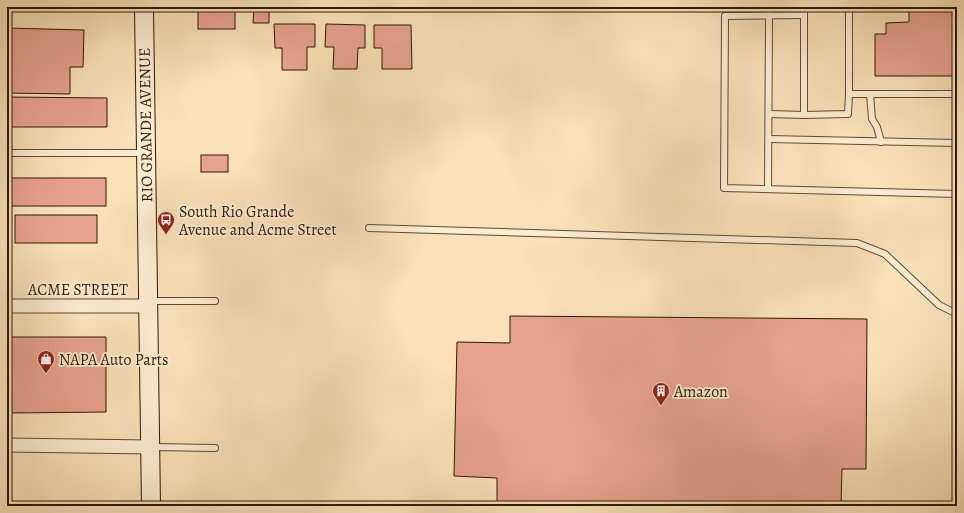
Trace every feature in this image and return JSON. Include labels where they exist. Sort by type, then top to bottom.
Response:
[{"type":"street","name":"RIO GRANDE AVENUE","points":[[144,7],[144,153],[151,506]]},
{"type":"street","name":"ACME STREET","points":[[7,306],[148,304]]},
{"type":"street","points":[[7,445],[151,447]]},
{"type":"lane","points":[[804,7],[804,114]]},
{"type":"lane","points":[[769,114],[848,114],[849,7]]},
{"type":"lane","points":[[768,189],[769,15]]},
{"type":"lane","points":[[804,15],[725,16],[724,188],[957,194]]},
{"type":"lane","points":[[849,94],[957,94]]},
{"type":"lane","points":[[870,94],[872,119],[877,127],[881,142]]},
{"type":"lane","points":[[769,139],[957,143]]},
{"type":"lane","points":[[7,153],[144,153]]},
{"type":"lane","points":[[369,228],[858,243],[885,254],[939,305],[957,314]]},
{"type":"lane","points":[[148,304],[214,301]]},
{"type":"lane","points":[[151,447],[215,448]]},
{"type":"building","points":[[254,7],[269,7],[269,23],[253,23]]},
{"type":"building","points":[[198,9],[235,9],[235,29],[198,29]]},
{"type":"building","points":[[909,11],[957,11],[957,76],[875,76],[875,34],[886,34],[886,23],[909,22]]},
{"type":"building","points":[[274,24],[315,24],[315,47],[307,47],[307,70],[282,70],[282,48],[275,48]]},
{"type":"building","points":[[326,24],[365,25],[365,48],[358,48],[357,69],[333,69],[334,47],[325,47]]},
{"type":"building","points":[[374,25],[411,25],[412,69],[382,69],[382,48],[374,48]]},
{"type":"building","points":[[7,28],[84,30],[83,67],[70,67],[70,94],[7,93]]},
{"type":"building","points":[[7,97],[107,98],[107,127],[7,127]]},
{"type":"building","points":[[201,155],[228,155],[228,172],[201,172]]},
{"type":"building","points":[[7,178],[106,178],[106,206],[7,206]]},
{"type":"building","points":[[15,215],[97,215],[97,243],[15,243]]},
{"type":"building","name":"Amazon","points":[[510,316],[867,319],[866,469],[842,469],[841,506],[497,506],[497,478],[454,476],[457,342],[510,343]]},
{"type":"building","points":[[7,337],[106,337],[106,412],[7,413]]},
{"type":"place","name":"South Rio Grande Avenue and Acme Street","points":[[166,235]]},
{"type":"place","name":"NAPA Auto Parts","points":[[46,374]]},
{"type":"place","name":"Amazon","points":[[661,406]]}]
